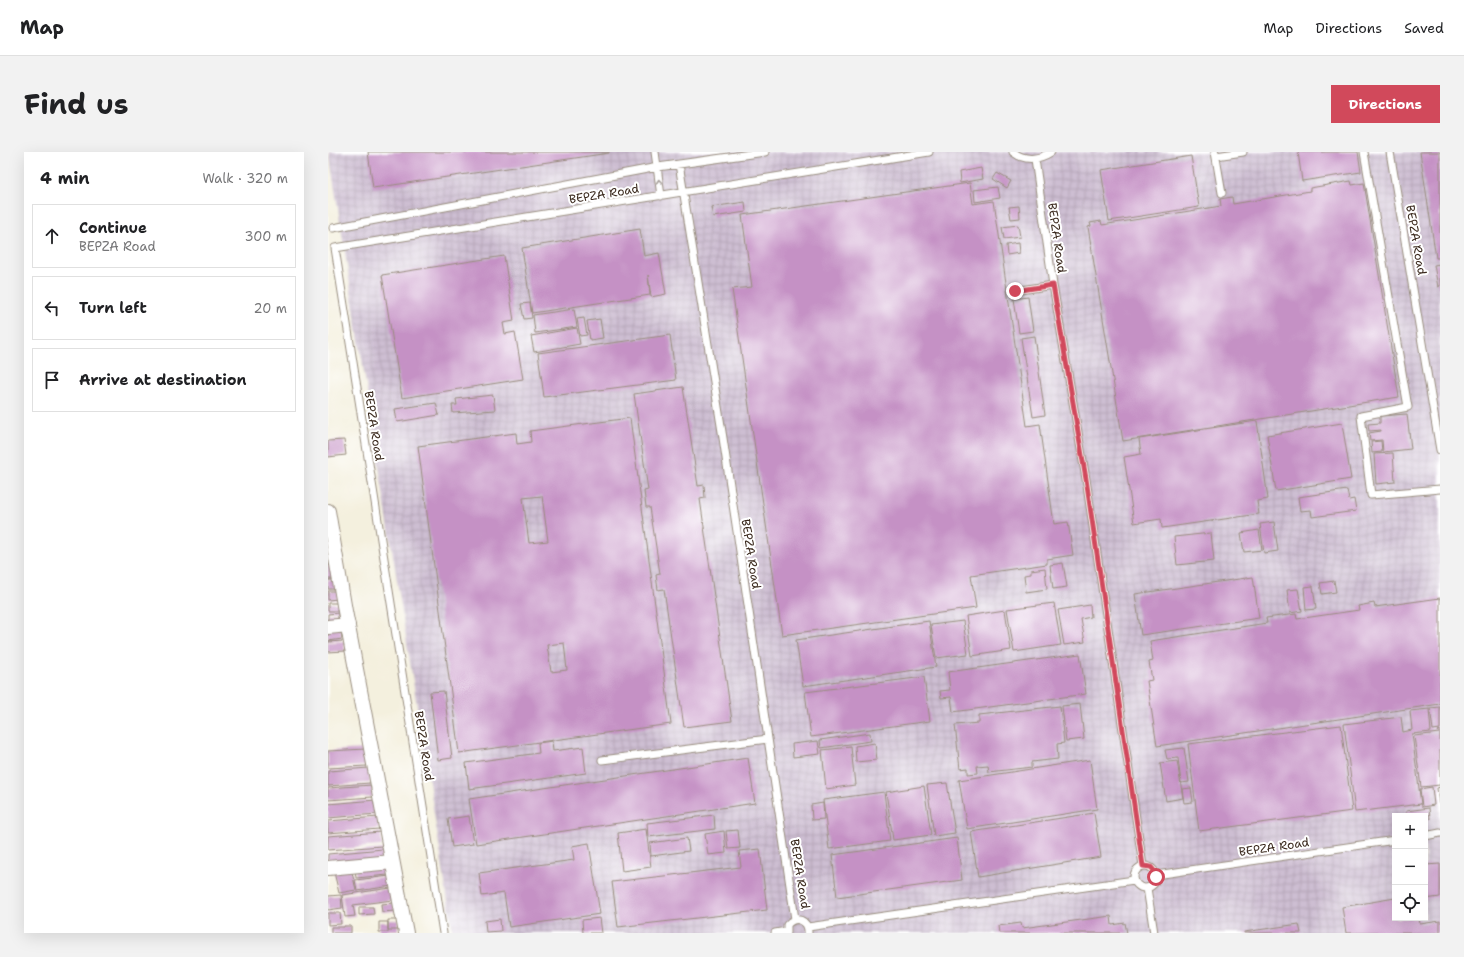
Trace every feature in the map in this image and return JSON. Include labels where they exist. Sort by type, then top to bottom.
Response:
[{"type":"street","points":[[328,511],[406,933]]},
{"type":"street","points":[[328,627],[348,625]]},
{"type":"street","points":[[328,868],[392,862]]},
{"type":"lane","points":[[656,152],[661,196]]},
{"type":"lane","name":"BEPZA Road","points":[[333,228],[721,155],[765,152]]},
{"type":"lane","name":"BEPZA Road","points":[[443,933],[335,248],[683,193],[929,152]]},
{"type":"lane","points":[[1013,152],[1022,157],[1035,158],[1051,152]]},
{"type":"lane","points":[[1222,193],[1216,154],[1243,152]]},
{"type":"lane","points":[[1364,152],[1408,407],[1361,416],[1371,495],[1440,489]]},
{"type":"lane","name":"BEPZA Road","points":[[1390,152],[1440,450]]},
{"type":"lane","name":"BEPZA Road","points":[[1035,158],[1053,285],[1086,479],[1143,866]]},
{"type":"lane","name":"BEPZA Road","points":[[679,164],[795,919]]},
{"type":"lane","points":[[1015,291],[1053,285]]},
{"type":"lane","points":[[602,760],[768,739]]},
{"type":"lane","points":[[1428,835],[1440,833]]},
{"type":"lane","name":"BEPZA Road","points":[[1156,875],[1392,840]]},
{"type":"lane","points":[[1143,866],[1151,867],[1156,875],[1153,884],[1147,888],[1139,886],[1134,880],[1135,873],[1140,867],[1143,866]]},
{"type":"lane","name":"BEPZA Road","points":[[775,933],[787,932],[787,925],[795,919],[804,921],[808,930],[1134,880]]},
{"type":"lane","points":[[1147,888],[1154,933]]},
{"type":"shaded area","points":[[329,152],[1440,152],[1440,933],[453,933]]},
{"type":"building","points":[[368,152],[609,152],[609,153],[373,188]]},
{"type":"building","points":[[1298,152],[1358,152],[1361,172],[1302,181]]},
{"type":"building","points":[[1420,152],[1440,152],[1440,258],[1436,258]]},
{"type":"building","points":[[1191,156],[1199,207],[1109,221],[1101,170]]},
{"type":"building","points":[[981,168],[983,179],[960,183],[959,172]]},
{"type":"building","points":[[997,173],[1011,181],[1007,188],[993,179]]},
{"type":"building","points":[[1351,181],[1352,185],[1364,183],[1399,397],[1123,441],[1088,227],[1091,226],[1090,223],[1101,221],[1102,225],[1221,206],[1220,199],[1232,197],[1233,204],[1310,191],[1310,188]]},
{"type":"building","points":[[970,183],[973,204],[994,201],[1027,426],[1040,424],[1054,524],[1068,522],[1073,555],[1047,559],[1047,564],[971,575],[976,608],[782,635],[732,289],[752,287],[742,215]]},
{"type":"building","points":[[998,187],[1000,198],[975,202],[974,190]]},
{"type":"building","points":[[745,202],[746,212],[713,217],[711,207]]},
{"type":"building","points":[[1019,206],[1020,218],[1011,219],[1009,207]]},
{"type":"building","points":[[1018,225],[1020,237],[1004,239],[1002,227]]},
{"type":"building","points":[[640,229],[644,256],[659,253],[666,294],[651,297],[648,275],[650,295],[532,313],[522,248]]},
{"type":"building","points":[[1018,243],[1019,253],[1007,255],[1006,245]]},
{"type":"building","points":[[504,256],[514,321],[503,323],[505,334],[515,332],[523,379],[402,398],[382,275]]},
{"type":"building","points":[[1440,264],[1440,286],[1438,287],[1434,265]]},
{"type":"building","points":[[1028,297],[1033,331],[1019,333],[1014,299]]},
{"type":"building","points":[[530,303],[532,318],[524,319],[521,304]]},
{"type":"building","points":[[574,309],[577,327],[535,333],[533,315]]},
{"type":"building","points":[[584,318],[587,335],[580,336],[577,319]]},
{"type":"building","points":[[600,319],[603,338],[590,340],[587,321]]},
{"type":"building","points":[[577,328],[580,344],[534,352],[531,336]]},
{"type":"building","points":[[670,335],[676,380],[544,397],[538,353]]},
{"type":"building","points":[[1034,336],[1045,415],[1033,417],[1021,338]]},
{"type":"building","points":[[683,387],[698,486],[704,485],[705,498],[700,499],[732,721],[684,727],[664,589],[658,590],[656,575],[660,574],[650,507],[646,507],[644,491],[648,490],[634,394]]},
{"type":"building","points":[[493,395],[495,410],[453,413],[452,405],[457,405],[456,399]]},
{"type":"building","points":[[436,403],[439,415],[397,422],[395,409]]},
{"type":"building","points":[[1407,414],[1411,449],[1383,452],[1382,440],[1370,441],[1369,433],[1381,430],[1369,431],[1368,424],[1380,423],[1380,416]]},
{"type":"building","points":[[630,418],[671,724],[459,753],[418,446],[516,433],[517,444],[531,442],[530,431]],"holes":[[[542,496],[548,541],[529,543],[523,498]],[[564,643],[567,670],[551,672],[547,645]]]},
{"type":"building","points":[[1257,421],[1268,499],[1257,501],[1259,514],[1162,528],[1161,519],[1134,523],[1124,457],[1141,454],[1139,439]]},
{"type":"building","points":[[1342,423],[1351,479],[1276,491],[1267,435]]},
{"type":"building","points":[[344,440],[346,455],[328,457],[328,441]]},
{"type":"building","points":[[1381,441],[1382,452],[1372,453],[1371,442]]},
{"type":"building","points":[[1393,453],[1395,482],[1376,484],[1374,454]]},
{"type":"building","points":[[1347,490],[1349,500],[1354,499],[1356,511],[1312,517],[1311,510],[1300,511],[1298,497]]},
{"type":"building","points":[[1274,522],[1278,551],[1264,553],[1260,524]]},
{"type":"building","points":[[1259,530],[1262,550],[1244,552],[1241,533]]},
{"type":"building","points":[[1211,533],[1214,561],[1177,565],[1174,537]]},
{"type":"building","points":[[1063,563],[1067,587],[1053,589],[1050,565]]},
{"type":"building","points":[[328,565],[333,565],[334,579],[328,579]]},
{"type":"building","points":[[1045,568],[1047,589],[1026,592],[1024,575],[1031,574],[1031,570]]},
{"type":"building","points":[[1253,577],[1259,618],[1141,635],[1135,594]]},
{"type":"building","points":[[328,580],[337,580],[337,589],[328,589]]},
{"type":"building","points":[[1334,581],[1336,592],[1322,594],[1320,583]]},
{"type":"building","points":[[1313,586],[1316,609],[1306,610],[1304,587]]},
{"type":"building","points":[[1298,589],[1302,611],[1290,613],[1287,590]]},
{"type":"building","points":[[328,591],[338,591],[338,599],[328,600]]},
{"type":"building","points":[[1440,598],[1440,704],[1157,746],[1147,681],[1152,680],[1149,662],[1153,661],[1150,641],[1267,623],[1266,618],[1296,614],[1297,619],[1359,610],[1358,606],[1374,603],[1375,607]]},
{"type":"building","points":[[328,603],[340,603],[340,611],[328,611]]},
{"type":"building","points":[[1054,603],[1061,645],[1014,652],[1007,609]]},
{"type":"building","points":[[1090,605],[1091,617],[1081,619],[1085,642],[1064,645],[1058,610]]},
{"type":"building","points":[[1005,610],[1011,650],[972,656],[966,616]]},
{"type":"building","points":[[338,613],[338,623],[328,623],[328,614]]},
{"type":"building","points":[[929,621],[936,667],[803,686],[796,640]]},
{"type":"building","points":[[963,621],[968,654],[936,658],[931,625]]},
{"type":"building","points":[[341,628],[342,639],[328,641],[328,629]]},
{"type":"building","points":[[344,641],[345,651],[328,652],[328,642]]},
{"type":"building","points":[[1080,654],[1086,694],[953,712],[951,697],[941,698],[940,691],[950,690],[948,672]]},
{"type":"building","points":[[924,677],[930,721],[811,737],[805,692]]},
{"type":"building","points":[[444,691],[452,758],[438,760],[430,692]]},
{"type":"building","points":[[1080,704],[1084,739],[1066,741],[1062,706]]},
{"type":"building","points":[[1060,706],[1064,743],[1057,744],[1058,759],[1032,762],[1032,767],[989,772],[988,765],[977,766],[978,773],[968,774],[968,768],[960,769],[955,725],[979,723],[979,715]]},
{"type":"building","points":[[1440,707],[1440,729],[1433,730],[1430,708]]},
{"type":"building","points":[[1429,709],[1431,732],[1412,734],[1421,804],[1355,812],[1344,724],[1401,717],[1403,732],[1412,730],[1410,711]]},
{"type":"building","points":[[1341,725],[1352,811],[1199,831],[1188,744]]},
{"type":"building","points":[[1440,730],[1440,785],[1421,787],[1414,736],[1439,733],[1438,731]]},
{"type":"building","points":[[870,733],[871,741],[821,748],[820,740]]},
{"type":"building","points":[[552,741],[553,751],[583,747],[586,773],[469,789],[466,763],[539,753],[538,743]]},
{"type":"building","points":[[818,741],[820,754],[793,757],[792,744]]},
{"type":"building","points":[[875,743],[877,760],[856,762],[855,746]]},
{"type":"building","points":[[851,747],[855,785],[826,789],[822,750]]},
{"type":"building","points":[[1184,748],[1189,782],[1181,783],[1178,758],[1167,759],[1165,750]]},
{"type":"building","points":[[366,749],[367,766],[328,768],[328,751]]},
{"type":"building","points":[[748,758],[755,803],[476,844],[469,799]]},
{"type":"building","points":[[1090,760],[1097,809],[967,829],[959,780]]},
{"type":"building","points":[[1177,761],[1183,798],[1166,801],[1160,763]]},
{"type":"building","points":[[369,768],[370,783],[328,786],[328,771]]},
{"type":"building","points":[[947,783],[955,833],[934,836],[927,785]]},
{"type":"building","points":[[372,785],[373,797],[328,800],[328,788]]},
{"type":"building","points":[[924,786],[931,835],[893,840],[886,792]]},
{"type":"building","points":[[1432,787],[1434,805],[1422,807],[1420,789]]},
{"type":"building","points":[[1440,787],[1440,804],[1439,804],[1437,788]]},
{"type":"building","points":[[1191,788],[1193,802],[1184,803],[1182,789]]},
{"type":"building","points":[[884,792],[890,841],[829,849],[823,800]]},
{"type":"building","points":[[376,800],[377,814],[328,818],[328,804]]},
{"type":"building","points":[[823,803],[824,819],[812,820],[811,805]]},
{"type":"building","points":[[1429,808],[1430,819],[1428,819],[1428,813],[1406,813],[1406,811]]},
{"type":"building","points":[[1094,813],[1101,857],[978,877],[971,832]]},
{"type":"building","points":[[714,815],[715,829],[648,837],[647,823]]},
{"type":"building","points":[[469,816],[473,844],[452,847],[448,819]]},
{"type":"building","points":[[378,817],[379,829],[328,833],[328,821]]},
{"type":"building","points":[[646,829],[651,867],[622,871],[618,833]]},
{"type":"building","points":[[738,830],[740,848],[728,849],[726,831]]},
{"type":"building","points":[[724,831],[726,853],[708,855],[705,834]]},
{"type":"building","points":[[381,832],[382,846],[328,850],[328,836]]},
{"type":"building","points":[[687,838],[689,851],[651,856],[650,843]]},
{"type":"building","points":[[957,838],[962,880],[837,897],[832,855]]},
{"type":"building","points":[[589,843],[600,914],[509,927],[504,893],[482,896],[479,873],[574,860],[572,846]]},
{"type":"building","points":[[383,849],[384,861],[328,866],[328,854]]},
{"type":"building","points":[[760,849],[767,910],[618,927],[612,882],[741,867],[739,851]]},
{"type":"building","points":[[1440,864],[1440,897],[1428,899],[1428,865]]},
{"type":"building","points":[[387,865],[388,875],[356,878],[355,869]]},
{"type":"building","points":[[351,868],[356,890],[339,893],[334,872]]},
{"type":"building","points":[[390,876],[392,886],[357,891],[355,880]]},
{"type":"building","points":[[391,888],[393,900],[353,905],[355,916],[345,917],[342,895]]},
{"type":"building","points":[[341,895],[342,908],[328,910],[328,896]]},
{"type":"building","points":[[1392,899],[1392,921],[1420,921],[1420,924],[1440,921],[1440,933],[1346,933],[1342,907]]},
{"type":"building","points":[[394,903],[395,911],[382,912],[381,904]]},
{"type":"building","points":[[359,907],[373,907],[374,914],[359,915]]},
{"type":"building","points":[[328,913],[340,913],[341,924],[328,925]]},
{"type":"building","points":[[1111,916],[1112,925],[1125,923],[1127,933],[999,933],[998,926],[1021,923],[1022,928]]},
{"type":"building","points":[[600,918],[602,933],[583,933],[582,920]]},
{"type":"building","points":[[500,919],[501,931],[486,932],[485,921]]},
{"type":"building","points":[[388,920],[398,920],[398,930],[388,930]]},
{"type":"building","points":[[379,922],[388,922],[388,932],[379,932]]},
{"type":"building","points":[[1299,924],[1301,933],[1244,933],[1244,932]]},
{"type":"building","points":[[351,926],[351,933],[331,933],[331,927]]},
{"type":"route","points":[[1015,291],[1053,285],[1086,479],[1143,866],[1151,867],[1156,873],[1156,877]]}]
